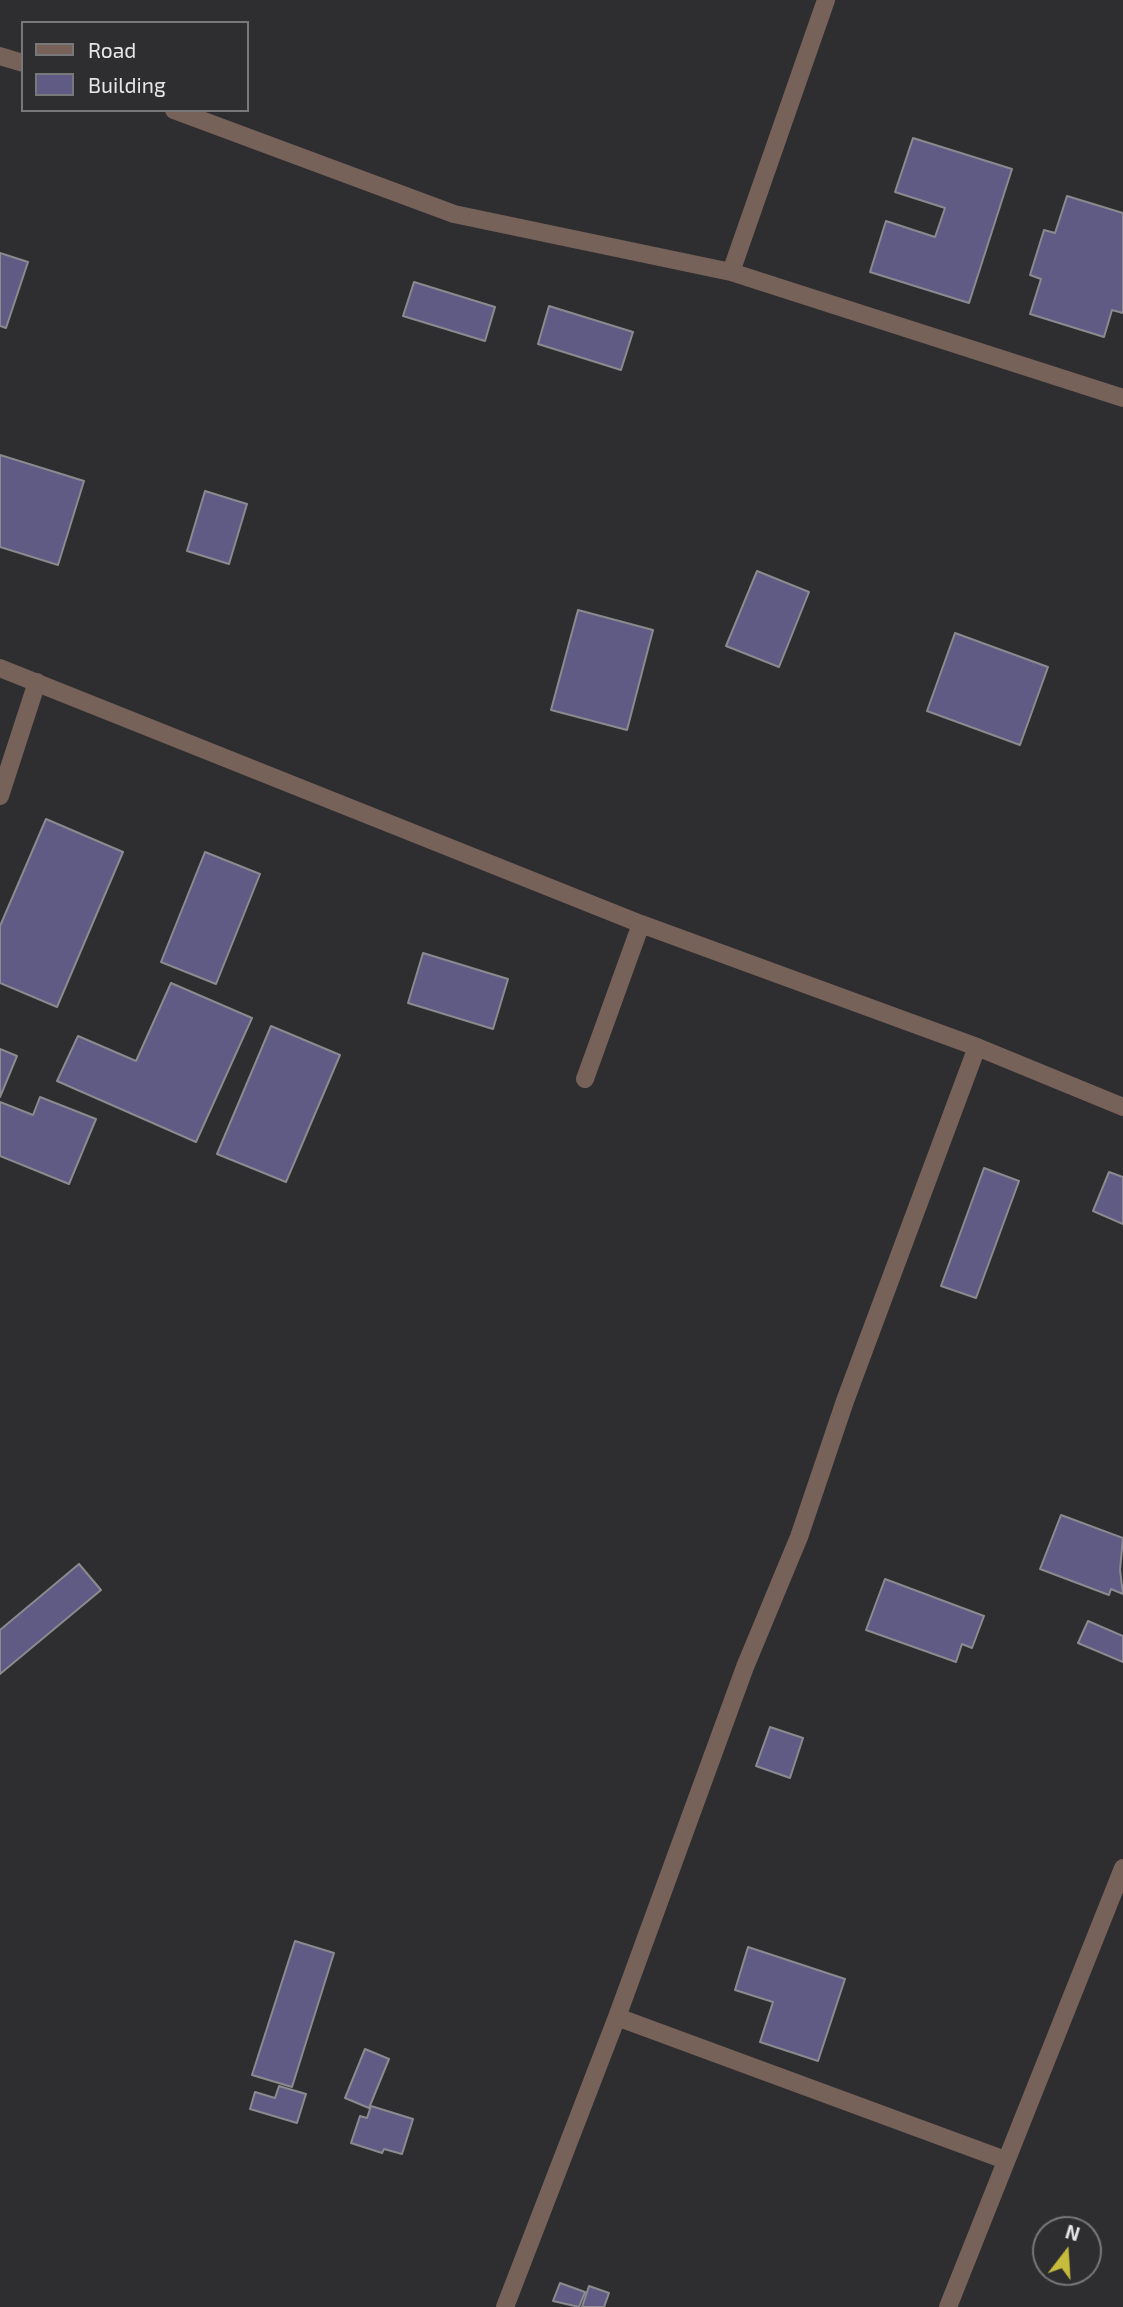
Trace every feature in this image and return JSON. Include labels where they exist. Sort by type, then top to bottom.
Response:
[{"type":"street","points":[[731,272],[826,0]]},
{"type":"street","points":[[0,56],[21,62]]},
{"type":"street","points":[[179,112],[454,214],[731,272],[1123,398]]},
{"type":"street","points":[[0,668],[641,924],[977,1047],[1123,1107]]},
{"type":"street","points":[[0,796],[37,682]]},
{"type":"street","points":[[585,1079],[641,924]]},
{"type":"street","points":[[505,2307],[617,2017],[745,1667],[799,1537],[845,1401],[977,1047]]},
{"type":"street","points":[[948,2307],[1123,1868]]},
{"type":"street","points":[[617,2017],[1005,2160]]},
{"type":"building","points":[[913,138],[1012,169],[969,303],[870,272],[886,221],[935,237],[945,208],[895,192]]},
{"type":"building","points":[[1067,196],[1123,213],[1123,313],[1112,310],[1104,337],[1030,314],[1041,279],[1030,275],[1044,230],[1055,233]]},
{"type":"building","points":[[0,253],[28,262],[6,328],[0,326]]},
{"type":"building","points":[[414,282],[495,307],[485,341],[403,316]]},
{"type":"building","points":[[549,306],[633,332],[621,370],[538,344]]},
{"type":"building","points":[[0,455],[84,481],[58,565],[0,547]]},
{"type":"building","points":[[205,491],[247,504],[229,564],[187,551]]},
{"type":"building","points":[[757,571],[809,592],[779,667],[726,646]]},
{"type":"building","points":[[578,610],[653,630],[627,730],[551,710]]},
{"type":"building","points":[[955,633],[1048,667],[1020,745],[927,711]]},
{"type":"building","points":[[46,819],[123,852],[57,1007],[0,983],[0,926]]},
{"type":"building","points":[[205,852],[260,874],[216,984],[161,962]]},
{"type":"building","points":[[423,953],[508,979],[493,1029],[408,1003]]},
{"type":"building","points":[[171,983],[252,1018],[196,1142],[57,1081],[78,1036],[136,1061]]},
{"type":"building","points":[[271,1026],[340,1055],[286,1182],[217,1154]]},
{"type":"building","points":[[0,1049],[17,1056],[0,1097]]},
{"type":"building","points":[[40,1097],[96,1119],[69,1184],[0,1156],[0,1102],[33,1115]]},
{"type":"building","points":[[984,1168],[1019,1181],[976,1298],[941,1286]]},
{"type":"building","points":[[1109,1172],[1123,1177],[1123,1224],[1093,1211]]},
{"type":"building","points":[[1061,1515],[1123,1538],[1120,1570],[1123,1594],[1111,1589],[1109,1595],[1040,1569]]},
{"type":"building","points":[[79,1564],[101,1590],[0,1674],[0,1630]]},
{"type":"building","points":[[885,1579],[984,1616],[972,1648],[962,1644],[956,1662],[866,1630]]},
{"type":"building","points":[[1088,1621],[1123,1636],[1123,1662],[1078,1643]]},
{"type":"building","points":[[770,1727],[803,1738],[790,1778],[756,1766]]},
{"type":"building","points":[[295,1941],[334,1953],[292,2087],[252,2075]]},
{"type":"building","points":[[748,1947],[845,1979],[818,2061],[760,2042],[773,2002],[735,1990]]},
{"type":"building","points":[[365,2049],[389,2059],[369,2108],[345,2098]]},
{"type":"building","points":[[279,2086],[306,2094],[297,2123],[250,2109],[255,2092],[275,2098]]},
{"type":"building","points":[[371,2106],[413,2119],[402,2154],[384,2149],[382,2153],[351,2143],[360,2116],[367,2118]]},
{"type":"building","points":[[560,2283],[585,2292],[579,2307],[553,2301]]},
{"type":"building","points":[[589,2286],[609,2293],[604,2307],[582,2307]]}]
